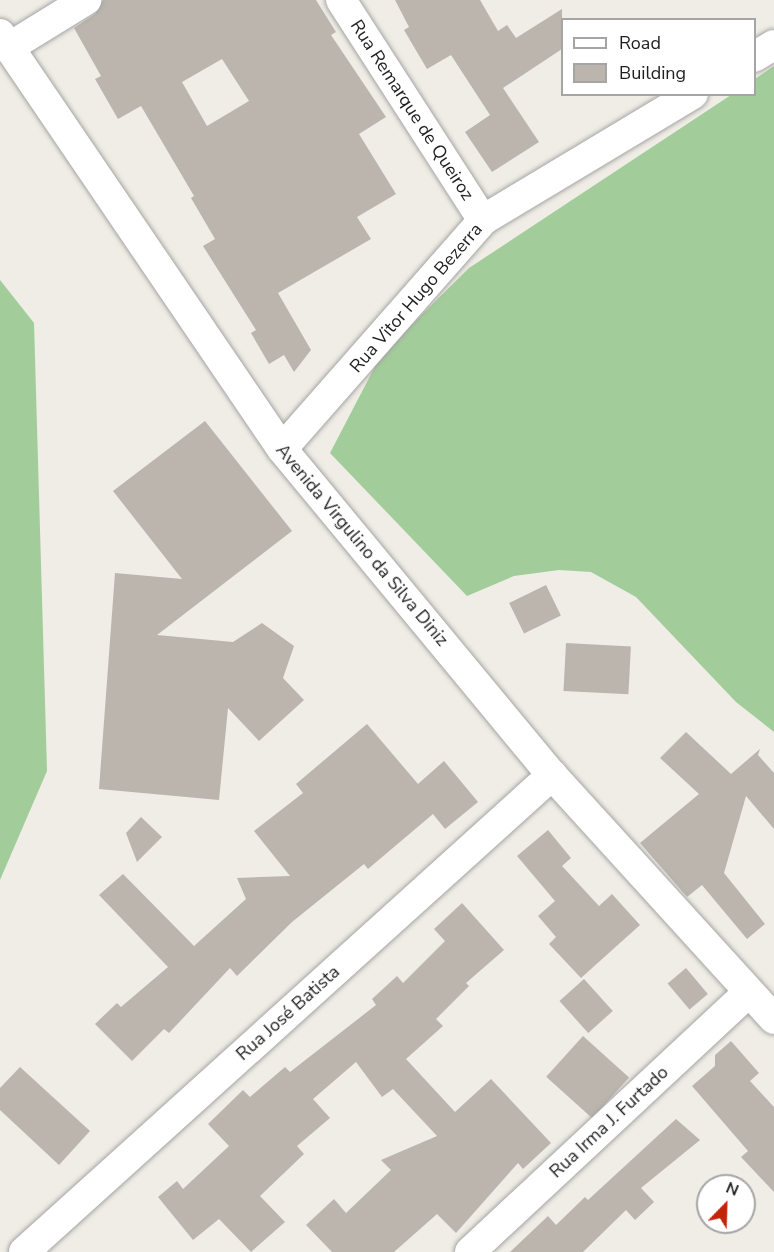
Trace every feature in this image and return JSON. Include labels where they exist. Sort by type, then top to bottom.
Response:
[{"type":"street","points":[[4,41],[86,0]]},
{"type":"street","name":"Rua Remarque de Queiroz","points":[[341,0],[483,220]]},
{"type":"street","name":"Avenida Virgulino da Silva Diniz","points":[[4,41],[282,449],[552,775],[774,1019]]},
{"type":"street","points":[[756,56],[774,45]]},
{"type":"street","name":"Rua Vitor Hugo Bezerra","points":[[282,449],[483,220],[690,96]]},
{"type":"street","name":"Rua José Batista","points":[[24,1252],[552,775]]},
{"type":"street","name":"Rua Irma J. Furtado","points":[[470,1252],[749,992]]},
{"type":"green space","points":[[774,66],[774,732],[736,702],[636,597],[591,572],[559,570],[514,576],[467,596],[330,453],[381,355],[469,268],[729,96],[756,96],[756,78]]},
{"type":"green space","points":[[0,280],[34,323],[47,771],[0,880]]},
{"type":"building","points":[[103,0],[316,0],[336,32],[331,35],[386,117],[359,134],[396,194],[357,217],[371,239],[278,293],[311,350],[294,372],[284,355],[269,364],[251,333],[256,330],[203,246],[215,239],[191,198],[194,196],[141,106],[118,119],[95,79],[101,76],[74,28],[95,14]],"holes":[[[222,59],[249,101],[207,126],[182,82]]]},
{"type":"building","points":[[395,0],[480,0],[498,31],[507,25],[516,38],[562,9],[561,50],[503,88],[539,142],[492,172],[465,132],[490,115],[451,55],[427,69],[404,30],[409,27]]},
{"type":"building","points":[[205,421],[292,531],[157,635],[233,642],[262,623],[294,646],[283,678],[304,700],[259,741],[228,708],[219,800],[99,789],[115,573],[182,579],[113,491]]},
{"type":"building","points":[[546,585],[561,616],[524,634],[509,603]]},
{"type":"building","points":[[566,643],[631,646],[628,694],[563,691]]},
{"type":"building","points":[[367,724],[418,784],[444,761],[478,802],[445,829],[433,814],[368,869],[364,864],[292,922],[237,976],[230,968],[169,1033],[164,1029],[132,1061],[95,1024],[117,1003],[121,1007],[168,967],[99,895],[123,874],[194,946],[246,899],[237,878],[290,876],[254,831],[303,793],[296,784]]},
{"type":"building","points":[[686,732],[731,774],[760,749],[758,755],[774,773],[774,829],[746,796],[724,873],[765,924],[747,939],[702,885],[687,897],[640,843],[699,794],[660,758]]},
{"type":"building","points":[[141,817],[162,837],[137,862],[126,833]]},
{"type":"building","points":[[548,830],[571,858],[562,866],[599,906],[612,894],[640,925],[581,978],[549,944],[556,937],[538,916],[555,901],[517,856]]},
{"type":"building","points":[[462,903],[504,950],[466,983],[469,986],[436,1019],[443,1026],[406,1059],[455,1112],[491,1079],[551,1143],[523,1169],[518,1163],[456,1233],[437,1214],[394,1252],[332,1252],[306,1225],[334,1199],[346,1213],[391,1170],[381,1160],[437,1136],[393,1089],[382,1097],[356,1062],[313,1099],[330,1118],[297,1146],[304,1154],[260,1196],[285,1222],[251,1252],[219,1219],[193,1240],[158,1197],[177,1181],[183,1189],[229,1146],[208,1124],[243,1090],[250,1097],[285,1067],[290,1072],[376,1005],[372,999],[397,976],[403,983],[445,941],[434,929]]},
{"type":"building","points":[[686,968],[708,994],[689,1009],[668,983]]},
{"type":"building","points":[[584,979],[613,1011],[588,1033],[559,1001]]},
{"type":"building","points":[[583,1036],[629,1077],[592,1118],[546,1077]]},
{"type":"building","points":[[731,1041],[759,1073],[750,1081],[774,1107],[774,1192],[741,1157],[748,1151],[692,1086],[715,1066],[715,1055]]},
{"type":"building","points":[[20,1067],[90,1131],[59,1165],[0,1110],[0,1088]]},
{"type":"building","points":[[676,1119],[700,1140],[641,1188],[654,1202],[635,1220],[626,1210],[583,1252],[510,1252],[548,1216],[556,1225],[585,1197],[588,1200]]}]
